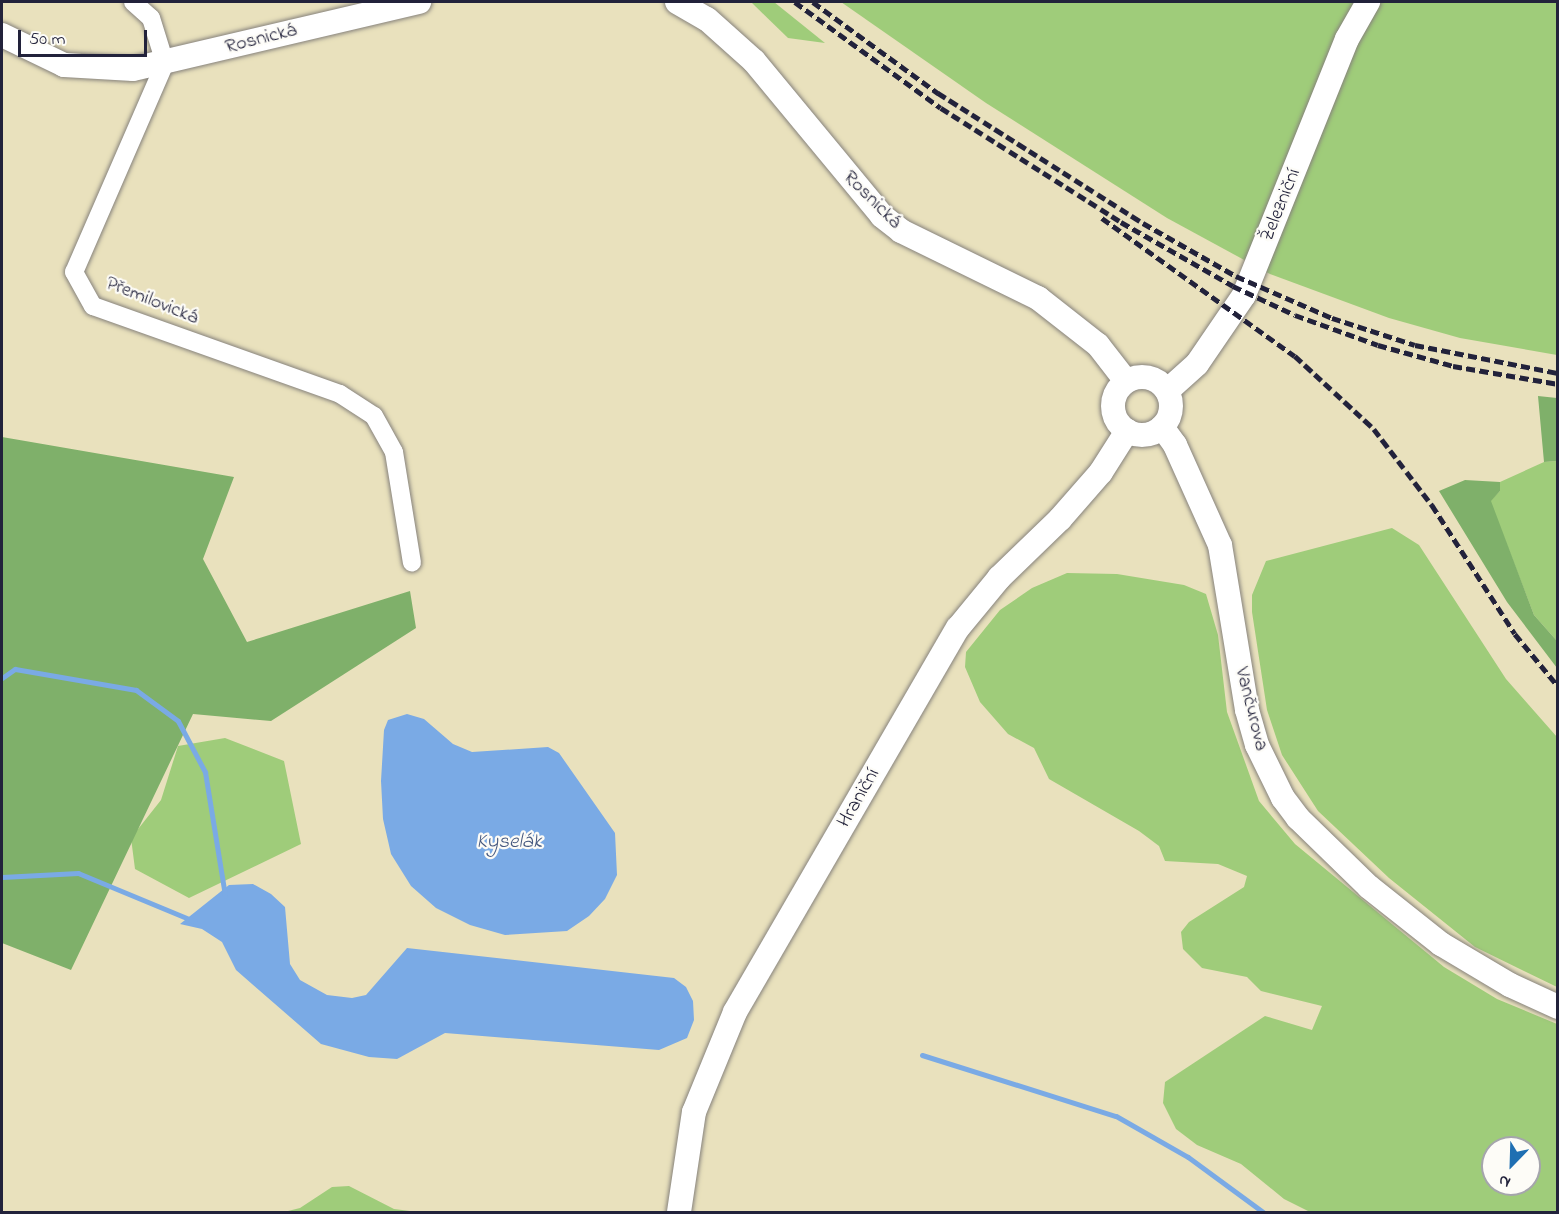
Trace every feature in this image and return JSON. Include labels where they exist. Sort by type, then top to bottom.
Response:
[{"type":"street","points":[[133,2],[151,18],[165,63]]},
{"type":"street","name":"Rosnická","points":[[2,35],[64,64],[108,69],[165,63],[419,2]]},
{"type":"street","name":"Rosnická","points":[[676,2],[707,19],[754,61],[882,216],[901,231],[1038,298],[1098,345],[1126,381]]},
{"type":"street","name":"Železniční","points":[[1167,391],[1197,364],[1244,295],[1347,39],[1368,2]]},
{"type":"street","name":"Přemilovická","points":[[165,63],[74,272],[93,306],[340,394],[374,416],[394,452],[411,563]]},
{"type":"street","points":[[1149,377],[1167,391],[1170,413],[1162,427],[1142,435],[1127,431],[1117,421],[1112,407],[1116,392],[1126,381],[1149,377]]},
{"type":"street","name":"Vančurova","points":[[1162,427],[1175,445],[1220,545],[1247,710],[1257,746],[1283,798],[1298,818],[1369,887],[1442,944],[1491,975],[1557,1007]]},
{"type":"street","name":"Hraniční","points":[[678,1212],[694,1112],[735,1012],[958,628],[999,578],[1060,519],[1101,472],[1127,431]]},
{"type":"green space","points":[[751,2],[774,2],[825,43],[788,38]]},
{"type":"green space","points":[[841,2],[1557,2],[1557,355],[1460,338],[1389,318],[1270,274],[1167,218],[986,103]]},
{"type":"green space","points":[[1538,396],[1557,398],[1557,461],[1544,462]]},
{"type":"green space","points":[[2,437],[234,477],[203,559],[247,642],[410,591],[416,628],[271,721],[193,714],[71,970],[2,943]]},
{"type":"green space","points":[[1557,461],[1557,641],[1534,615],[1490,501],[1500,491],[1500,482],[1544,462]]},
{"type":"green space","points":[[1465,480],[1500,482],[1500,491],[1491,501],[1534,615],[1557,641],[1557,668],[1507,602],[1439,491]]},
{"type":"green space","points":[[1392,528],[1419,545],[1506,679],[1557,737],[1557,987],[1475,947],[1389,878],[1318,811],[1282,755],[1267,710],[1252,612],[1252,595],[1266,561]]},
{"type":"green space","points":[[1067,573],[1117,574],[1184,585],[1206,594],[1218,635],[1227,712],[1259,801],[1295,844],[1444,967],[1497,999],[1557,1024],[1557,1212],[1310,1212],[1284,1199],[1241,1164],[1197,1145],[1176,1129],[1163,1103],[1165,1082],[1265,1016],[1312,1030],[1322,1006],[1261,991],[1247,977],[1202,968],[1183,949],[1181,932],[1189,922],[1244,887],[1247,876],[1218,864],[1165,861],[1159,846],[1139,831],[1049,779],[1034,748],[1008,734],[980,702],[965,667],[966,652],[1000,610],[1032,588]]},
{"type":"green space","points":[[225,738],[284,761],[301,844],[189,898],[135,869],[131,838],[161,800],[178,746]]},
{"type":"green space","points":[[349,1186],[394,1209],[418,1212],[284,1212],[300,1208],[332,1187]]},
{"type":"water","name":"Kyselák","points":[[407,714],[424,719],[453,744],[472,752],[548,747],[559,753],[615,833],[617,875],[605,899],[589,916],[567,931],[505,935],[470,925],[436,908],[411,886],[391,854],[383,819],[381,781],[384,730],[388,720]]},
{"type":"water","points":[[253,884],[271,894],[285,907],[290,964],[300,980],[327,995],[352,998],[366,995],[407,948],[674,978],[686,987],[693,1001],[694,1020],[687,1038],[659,1050],[445,1033],[397,1059],[369,1057],[321,1044],[236,970],[222,942],[202,929],[180,924],[229,885]]},
{"type":"waterway","points":[[2,678],[15,669],[136,690],[178,721],[205,772],[225,895]]},
{"type":"waterway","points":[[2,877],[78,873],[194,921]]},
{"type":"waterway","points":[[922,1055],[1116,1116],[1188,1157],[1263,1212]]},
{"type":"railway","points":[[795,2],[941,108],[1121,222],[1233,286],[1295,315],[1378,345],[1453,366],[1558,384]]},
{"type":"railway","points":[[813,2],[938,93],[1143,223],[1236,276],[1332,318],[1415,345],[1558,373]]},
{"type":"railway","points":[[1102,218],[1295,356],[1374,429],[1432,505],[1515,634],[1558,686]]}]
